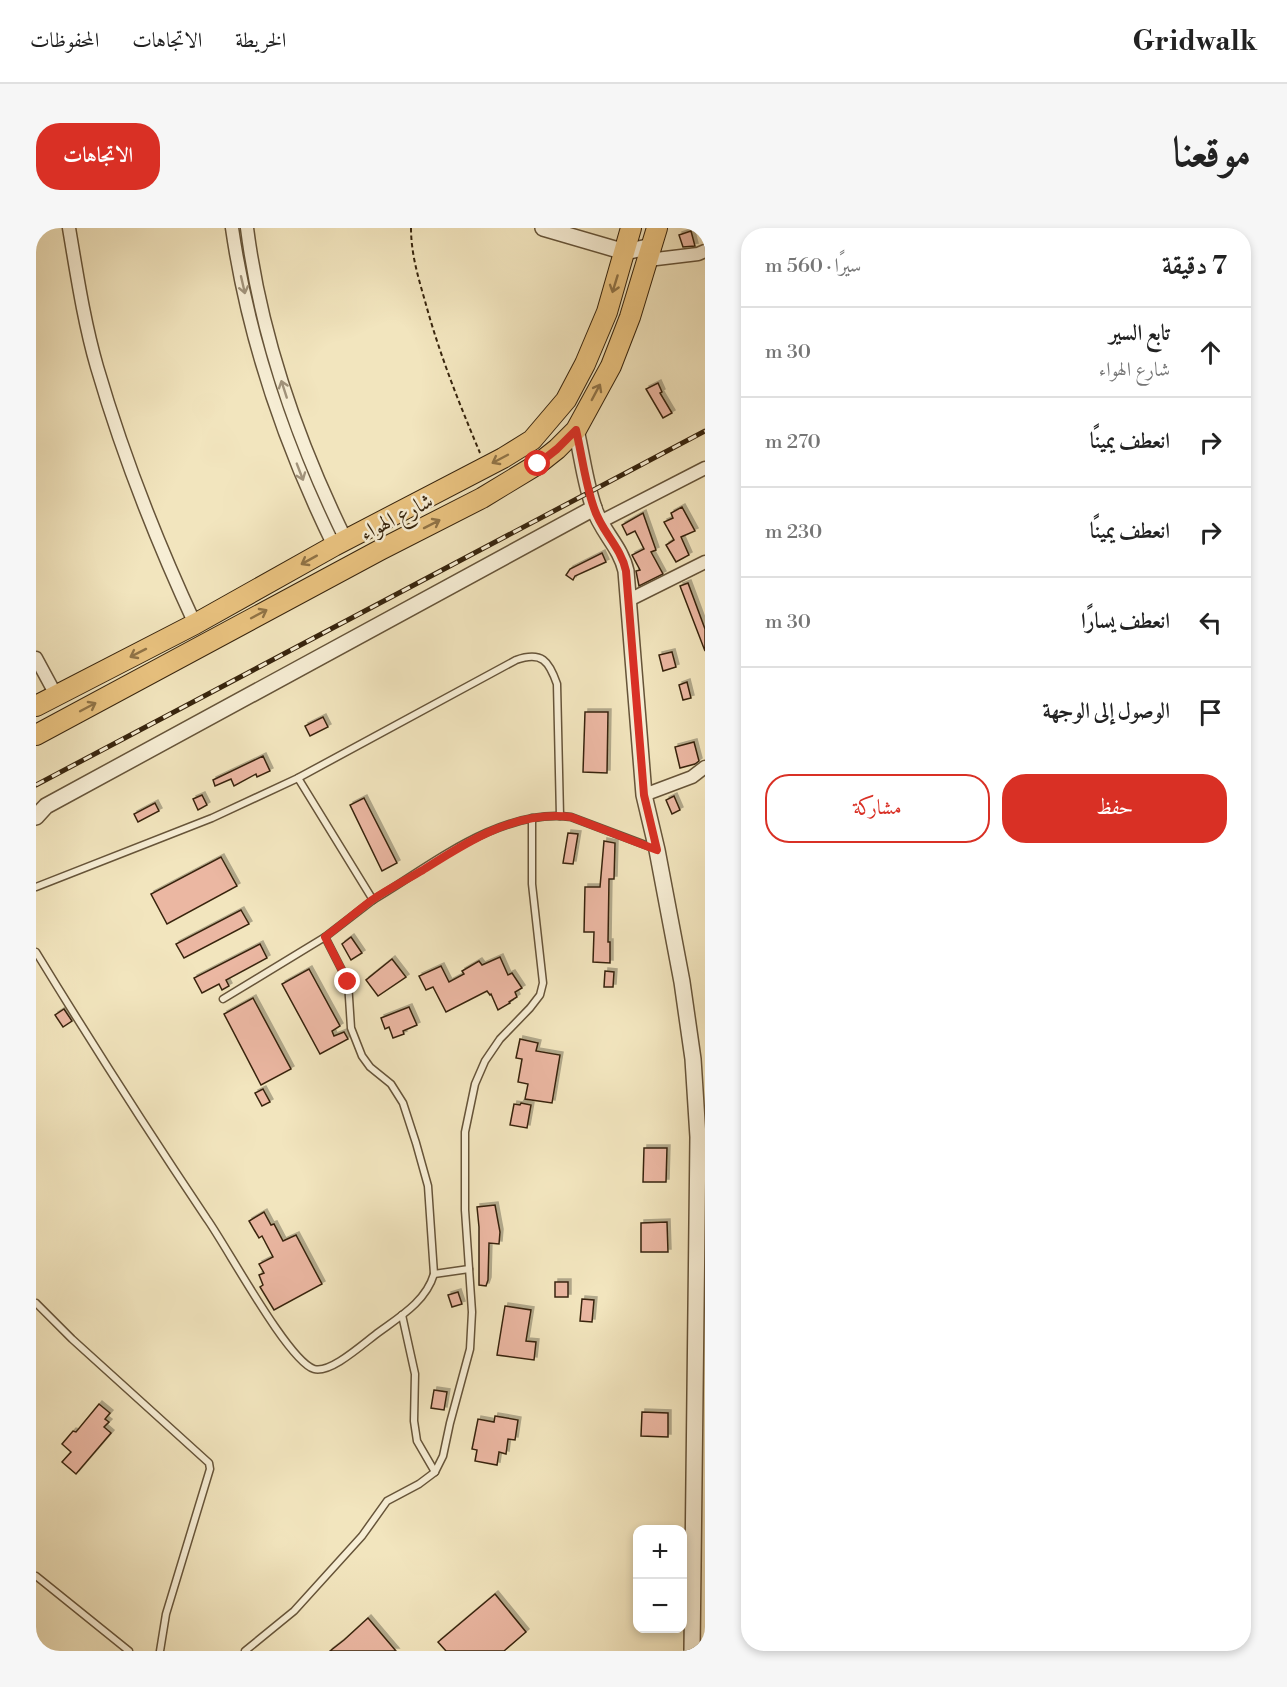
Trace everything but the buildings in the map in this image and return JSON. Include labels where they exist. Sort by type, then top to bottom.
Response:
[{"type":"main road","name":"شارع الهواء","points":[[36,706],[195,624],[532,440],[566,400],[585,364],[607,312],[631,228]]},
{"type":"main road","name":"شارع الهواء","points":[[36,735],[482,498],[538,464],[557,449],[576,430],[611,366],[630,317],[652,245]]},
{"type":"street","points":[[69,228],[84,312],[110,407],[155,536],[195,624]]},
{"type":"street","points":[[232,228],[250,317],[281,421],[309,494],[340,543]]},
{"type":"street","points":[[248,228],[257,287],[278,369],[340,543]]},
{"type":"street","points":[[543,228],[625,252],[652,245],[699,254],[705,251]]},
{"type":"street","points":[[576,430],[597,515],[624,559],[644,795],[682,982],[693,1059],[698,1137],[692,1651]]},
{"type":"street","points":[[36,817],[45,806],[597,515],[705,468]]},
{"type":"street","points":[[629,600],[705,562]]},
{"type":"street","points":[[36,658],[56,695]]},
{"type":"street","points":[[644,795],[692,777],[705,767]]},
{"type":"lane","points":[[36,887],[212,818],[298,778],[468,685],[516,660],[529,656],[541,658],[551,666],[557,684],[560,816]]},
{"type":"lane","points":[[298,778],[373,900]]},
{"type":"lane","points":[[223,999],[325,937],[373,900],[458,846],[481,835],[532,819],[560,816],[571,817],[657,850]]},
{"type":"lane","points":[[245,1651],[294,1611],[354,1544],[387,1501],[435,1473],[443,1456],[470,1349],[472,1312],[465,1210],[465,1132],[475,1084],[485,1061],[500,1039],[540,995],[543,983],[532,884],[532,819]]},
{"type":"lane","points":[[36,952],[90,1041],[188,1193],[208,1219],[280,1334],[304,1365],[316,1370],[326,1369],[339,1362],[402,1315],[430,1287],[434,1274],[428,1186],[416,1143],[403,1103],[391,1084],[370,1067],[362,1056],[351,1028],[348,982],[325,937]]},
{"type":"lane","points":[[434,1274],[469,1269]]},
{"type":"lane","points":[[36,1303],[72,1339],[210,1463],[166,1614],[160,1651]]},
{"type":"lane","points":[[402,1315],[415,1374],[414,1420],[417,1441],[435,1473]]},
{"type":"lane","points":[[36,1576],[129,1651]]},
{"type":"path","points":[[411,228],[417,275],[446,370],[486,466]]},
{"type":"railway","points":[[36,785],[705,431]]},
{"type":"route","points":[[348,982],[325,937],[373,900],[458,846],[481,835],[507,825],[560,816],[571,817],[657,850],[644,795],[624,559],[600,522],[594,508],[576,430],[538,464]]}]
